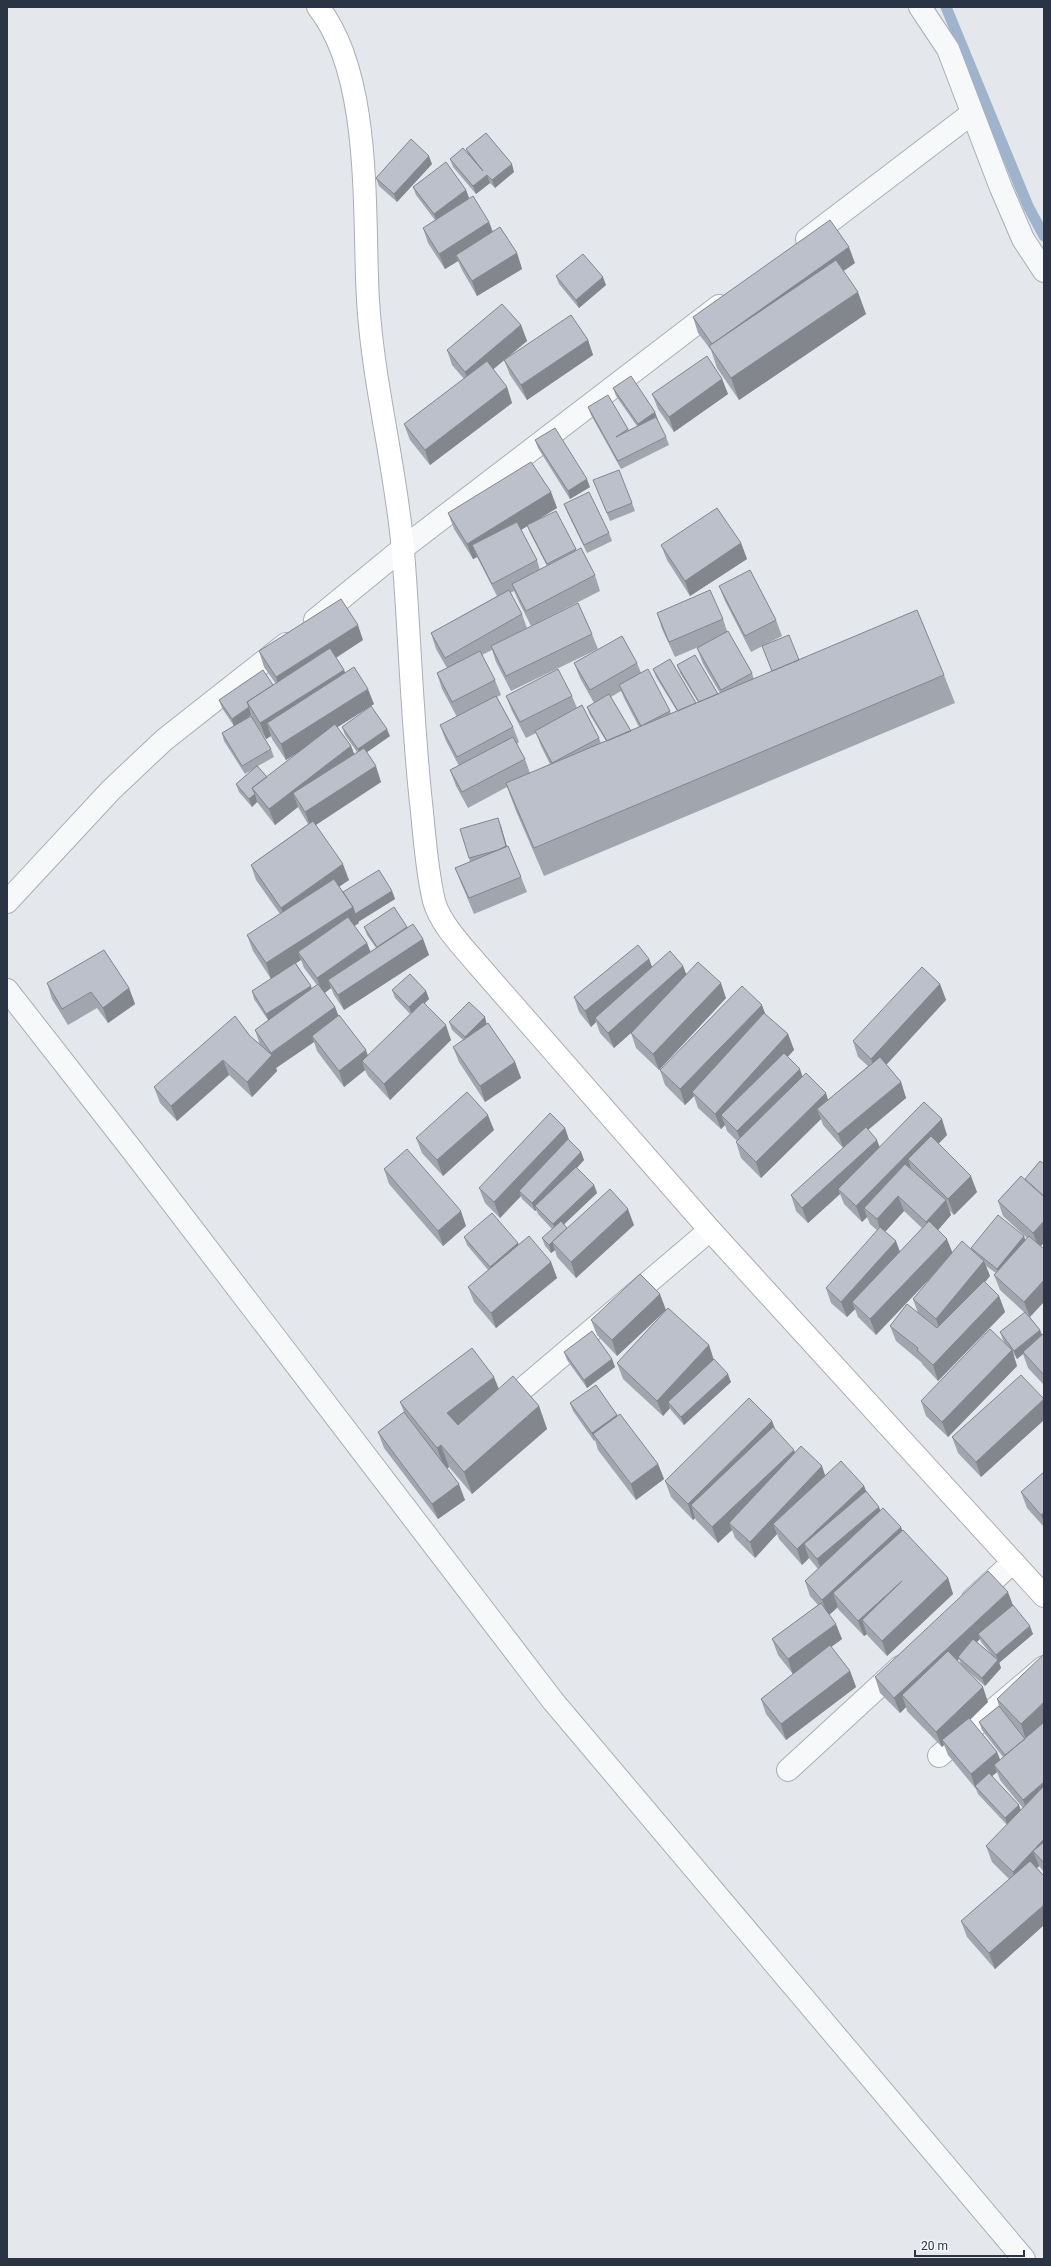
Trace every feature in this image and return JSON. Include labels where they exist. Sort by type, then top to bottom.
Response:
[{"type":"street","points":[[318,7],[326,17],[340,44],[354,94],[362,152],[368,300],[373,351],[403,548],[416,765],[426,854],[435,904],[452,933],[478,966],[710,1230],[1044,1596]]},
{"type":"street","points":[[920,7],[948,50],[971,114],[1024,240],[1044,271]]},
{"type":"street","points":[[788,253],[971,114]]},
{"type":"street","points":[[7,902],[111,790],[164,740],[249,674],[403,548],[738,292]]},
{"type":"street","points":[[7,990],[132,1150],[553,1701],[1024,2259]]},
{"type":"street","points":[[526,1386],[710,1230]]},
{"type":"street","points":[[956,1615],[1014,1562]]},
{"type":"street","points":[[788,1770],[915,1652]]},
{"type":"street","points":[[940,1756],[1044,1667]]},
{"type":"building","points":[[486,133],[512,164],[492,180],[487,175],[473,186],[450,159],[463,148],[483,171],[466,149]]},
{"type":"building","points":[[411,139],[429,156],[394,194],[376,178]]},
{"type":"building","points":[[446,162],[466,190],[434,214],[413,187]]},
{"type":"building","points":[[473,196],[489,222],[439,254],[423,228]]},
{"type":"building","points":[[830,220],[849,247],[712,344],[693,317]]},
{"type":"building","points":[[500,227],[517,253],[472,281],[456,255]]},
{"type":"building","points":[[583,254],[603,277],[576,300],[556,276]]},
{"type":"building","points":[[836,260],[858,292],[731,378],[709,346]]},
{"type":"building","points":[[502,304],[521,325],[465,372],[447,350]]},
{"type":"building","points":[[571,315],[588,340],[521,385],[504,360]]},
{"type":"building","points":[[707,356],[722,379],[669,417],[652,394]]},
{"type":"building","points":[[487,361],[507,387],[425,450],[404,424]]},
{"type":"building","points":[[631,376],[655,412],[638,424],[613,388]]},
{"type":"building","points":[[608,395],[628,429],[616,437],[656,417],[666,437],[618,461],[588,407]]},
{"type":"building","points":[[555,428],[587,479],[568,491],[535,440]]},
{"type":"building","points":[[531,462],[551,492],[467,544],[448,513]]},
{"type":"building","points":[[619,470],[632,503],[607,513],[593,480]]},
{"type":"building","points":[[589,492],[609,533],[584,545],[564,504]]},
{"type":"building","points":[[717,508],[741,543],[685,581],[661,545]]},
{"type":"building","points":[[556,511],[576,549],[547,564],[527,525]]},
{"type":"building","points":[[517,522],[537,560],[492,584],[472,545]]},
{"type":"building","points":[[581,548],[595,575],[526,611],[512,584]]},
{"type":"building","points":[[750,570],[776,620],[745,636],[719,586]]},
{"type":"building","points":[[509,590],[522,614],[445,658],[431,633]]},
{"type":"building","points":[[710,590],[723,619],[669,642],[657,613]]},
{"type":"building","points":[[341,599],[358,625],[276,677],[259,651]]},
{"type":"building","points":[[578,603],[592,634],[506,676],[491,646]]},
{"type":"building","points":[[917,610],[944,675],[534,848],[506,783]]},
{"type":"building","points":[[728,631],[752,673],[721,690],[697,648]]},
{"type":"building","points":[[789,635],[799,660],[772,671],[762,646]]},
{"type":"building","points":[[622,636],[637,663],[590,690],[574,663]]},
{"type":"building","points":[[330,648],[344,670],[260,723],[247,702]]},
{"type":"building","points":[[480,651],[495,680],[452,702],[437,673]]},
{"type":"building","points":[[695,655],[718,694],[699,702],[677,665]]},
{"type":"building","points":[[670,659],[696,703],[678,711],[653,669]]},
{"type":"building","points":[[354,667],[368,689],[281,744],[267,723]]},
{"type":"building","points":[[558,669],[572,696],[520,722],[506,696]]},
{"type":"building","points":[[648,669],[670,711],[641,726],[619,685]]},
{"type":"building","points":[[263,670],[273,685],[247,702],[249,707],[232,719],[219,700]]},
{"type":"building","points":[[609,694],[631,731],[607,741],[587,707]]},
{"type":"building","points":[[496,696],[513,727],[457,757],[440,725]]},
{"type":"building","points":[[582,705],[599,738],[552,763],[535,731]]},
{"type":"building","points":[[371,706],[387,729],[358,749],[342,727]]},
{"type":"building","points":[[251,716],[271,749],[242,766],[222,733]]},
{"type":"building","points":[[335,724],[351,746],[269,809],[252,788]]},
{"type":"building","points":[[513,737],[525,759],[462,792],[450,770]]},
{"type":"building","points":[[364,748],[376,766],[305,812],[293,793]]},
{"type":"building","points":[[257,766],[267,777],[252,788],[255,794],[249,799],[236,784]]},
{"type":"building","points":[[498,818],[506,846],[498,850],[469,858],[460,829]]},
{"type":"building","points":[[313,821],[343,864],[281,908],[251,865]]},
{"type":"building","points":[[508,846],[521,877],[469,898],[455,868]]},
{"type":"building","points":[[379,870],[392,891],[355,914],[353,907],[343,892]]},
{"type":"building","points":[[334,879],[353,907],[266,963],[247,935]]},
{"type":"building","points":[[394,907],[407,927],[377,947],[364,927]]},
{"type":"building","points":[[348,917],[367,943],[317,978],[298,952]]},
{"type":"building","points":[[413,924],[423,939],[338,995],[328,980]]},
{"type":"building","points":[[638,945],[649,959],[585,1011],[574,997]]},
{"type":"building","points":[[104,950],[129,988],[103,1008],[91,992],[62,1009],[47,983]]},
{"type":"building","points":[[670,951],[683,966],[608,1033],[595,1018]]},
{"type":"building","points":[[698,962],[721,983],[653,1054],[631,1033]]},
{"type":"building","points":[[295,963],[311,986],[266,1014],[252,991]]},
{"type":"building","points":[[922,967],[940,984],[871,1059],[853,1041]]},
{"type":"building","points":[[410,974],[426,991],[409,1007],[392,990]]},
{"type":"building","points":[[318,984],[335,1007],[271,1053],[255,1030]]},
{"type":"building","points":[[742,986],[762,1005],[680,1089],[660,1070]]},
{"type":"building","points":[[423,1002],[446,1025],[384,1084],[362,1061]]},
{"type":"building","points":[[469,1002],[485,1017],[465,1037],[449,1022]]},
{"type":"building","points":[[764,1013],[788,1034],[715,1114],[692,1092]]},
{"type":"building","points":[[339,1015],[366,1050],[339,1071],[312,1036]]},
{"type":"building","points":[[235,1016],[250,1036],[272,1055],[247,1082],[223,1060],[171,1106],[154,1087]]},
{"type":"building","points":[[488,1023],[515,1062],[480,1086],[453,1047]]},
{"type":"building","points":[[784,1053],[800,1069],[737,1131],[721,1115]]},
{"type":"building","points":[[880,1057],[901,1082],[838,1134],[817,1109]]},
{"type":"building","points":[[806,1073],[826,1093],[756,1162],[736,1142]]},
{"type":"building","points":[[467,1092],[488,1115],[437,1160],[416,1138]]},
{"type":"building","points":[[924,1102],[942,1119],[856,1206],[838,1189]]},
{"type":"building","points":[[550,1113],[565,1128],[494,1202],[479,1188]]},
{"type":"building","points":[[866,1127],[877,1140],[802,1208],[791,1195]]},
{"type":"building","points":[[931,1136],[971,1176],[948,1199],[908,1159]]},
{"type":"building","points":[[568,1139],[581,1152],[532,1203],[519,1191]]},
{"type":"building","points":[[407,1149],[461,1211],[438,1231],[384,1169]]},
{"type":"building","points":[[1040,1161],[1044,1164],[1044,1196],[1025,1179]]},
{"type":"building","points":[[905,1164],[946,1200],[926,1222],[898,1196],[877,1219],[864,1208]]},
{"type":"building","points":[[576,1167],[594,1185],[553,1224],[535,1206]]},
{"type":"building","points":[[1021,1176],[1044,1197],[1044,1221],[1033,1233],[998,1201]]},
{"type":"building","points":[[610,1189],[628,1209],[571,1262],[552,1242]]},
{"type":"building","points":[[492,1213],[518,1243],[490,1267],[464,1237]]},
{"type":"building","points":[[998,1215],[1024,1236],[997,1269],[971,1248]]},
{"type":"building","points":[[561,1221],[567,1228],[549,1245],[542,1238]]},
{"type":"building","points":[[929,1221],[947,1239],[870,1319],[852,1302]]},
{"type":"building","points":[[880,1227],[896,1241],[841,1302],[826,1288]]},
{"type":"building","points":[[529,1236],[551,1262],[491,1313],[468,1287]]},
{"type":"building","points":[[1029,1236],[1044,1249],[1044,1280],[1024,1302],[994,1275]]},
{"type":"building","points":[[962,1241],[984,1261],[936,1319],[913,1299]]},
{"type":"building","points":[[640,1274],[660,1294],[612,1340],[591,1320]]},
{"type":"building","points":[[984,1281],[999,1296],[933,1365],[917,1350],[918,1348],[890,1326],[907,1304],[937,1328]]},
{"type":"building","points":[[668,1308],[709,1345],[657,1401],[617,1363]]},
{"type":"building","points":[[1025,1312],[1040,1330],[1014,1351],[1000,1332]]},
{"type":"building","points":[[990,1329],[1012,1350],[942,1422],[921,1401]]},
{"type":"building","points":[[592,1331],[612,1359],[584,1380],[564,1352]]},
{"type":"building","points":[[1044,1333],[1044,1375],[1023,1352]]},
{"type":"building","points":[[472,1348],[494,1377],[447,1413],[458,1425],[513,1376],[539,1406],[464,1472],[441,1445],[437,1448],[400,1402]]},
{"type":"building","points":[[714,1359],[728,1374],[681,1417],[668,1402]]},
{"type":"building","points":[[1021,1375],[1044,1399],[976,1462],[952,1437]]},
{"type":"building","points":[[596,1385],[617,1415],[592,1433],[570,1403]]},
{"type":"building","points":[[749,1398],[772,1421],[688,1504],[665,1481]]},
{"type":"building","points":[[404,1412],[459,1484],[432,1504],[378,1432]]},
{"type":"building","points":[[620,1414],[658,1464],[631,1484],[593,1434]]},
{"type":"building","points":[[773,1427],[794,1450],[712,1527],[691,1505]]},
{"type":"building","points":[[801,1446],[822,1466],[750,1542],[729,1523]]},
{"type":"building","points":[[841,1461],[864,1486],[797,1549],[773,1524]]},
{"type":"building","points":[[1044,1472],[1044,1513],[1041,1515],[1021,1492]]},
{"type":"building","points":[[866,1491],[879,1507],[817,1559],[804,1544]]},
{"type":"building","points":[[883,1508],[901,1527],[822,1600],[805,1581]]},
{"type":"building","points":[[903,1530],[948,1578],[882,1641],[862,1620],[902,1581],[858,1621],[833,1593]]},
{"type":"building","points":[[988,1571],[1008,1592],[894,1698],[875,1677]]},
{"type":"building","points":[[821,1603],[836,1624],[788,1659],[772,1639]]},
{"type":"building","points":[[1013,1605],[1030,1626],[996,1655],[978,1634]]},
{"type":"building","points":[[973,1639],[998,1660],[982,1678],[958,1657]]},
{"type":"building","points":[[830,1645],[850,1671],[781,1724],[761,1699]]},
{"type":"building","points":[[948,1651],[983,1687],[936,1732],[902,1695]]},
{"type":"building","points":[[1044,1654],[1044,1702],[1021,1724],[997,1699]]},
{"type":"building","points":[[999,1706],[1025,1739],[1005,1755],[979,1722]]},
{"type":"building","points":[[969,1718],[997,1752],[971,1774],[942,1740]]},
{"type":"building","points":[[1043,1723],[1044,1782],[1023,1800],[994,1765]]},
{"type":"building","points":[[989,1773],[1019,1805],[1005,1818],[975,1786]]},
{"type":"building","points":[[1044,1786],[1044,1839],[1013,1872],[986,1846]]},
{"type":"building","points":[[1044,1842],[1044,1863],[1033,1851]]},
{"type":"building","points":[[1030,1861],[1044,1876],[1044,1905],[989,1953],[961,1921]]},
{"type":"waterway","points":[[946,7],[1028,206],[1044,236]]}]
